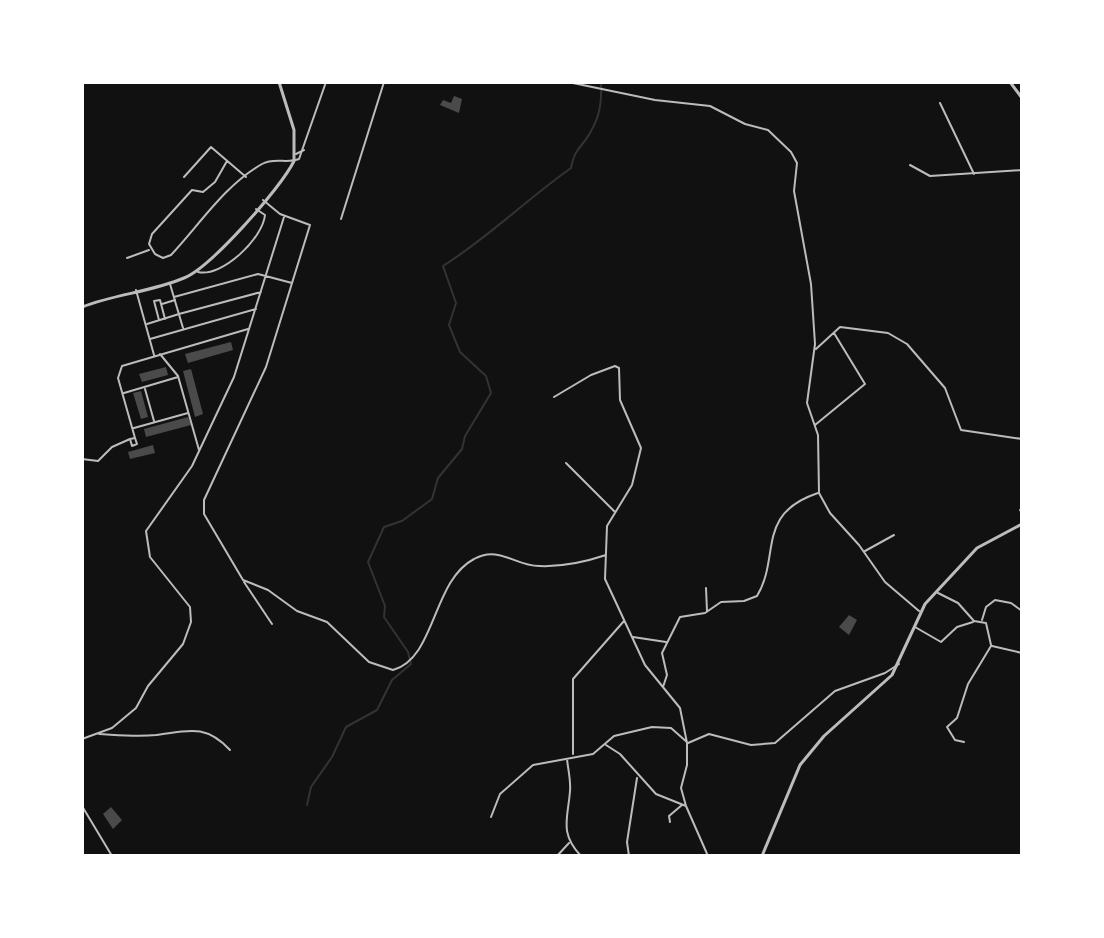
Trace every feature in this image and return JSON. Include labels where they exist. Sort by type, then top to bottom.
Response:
[{"type":"street","points":[[82,307],[170,283],[197,272],[212,260],[294,161],[296,148],[279,82]]},
{"type":"street","points":[[227,161],[208,189],[192,190],[155,231],[149,241],[151,249],[160,257],[171,255],[246,177],[267,161],[294,161],[305,150],[326,82]]},
{"type":"street","points":[[341,219],[384,82]]},
{"type":"street","points":[[568,82],[710,106],[745,124],[768,130],[786,146],[797,165],[794,191],[810,278],[815,349],[807,395],[815,425],[819,493],[833,517],[885,582],[920,611]]},
{"type":"street","points":[[1010,82],[1022,98]]},
{"type":"street","points":[[940,103],[975,175]]},
{"type":"street","points":[[184,177],[211,147],[246,177]]},
{"type":"street","points":[[296,154],[305,150]]},
{"type":"street","points":[[281,162],[288,172]]},
{"type":"street","points":[[910,165],[927,176],[1022,170]]},
{"type":"street","points":[[263,200],[285,216],[310,225],[266,367],[207,493],[204,514],[272,624]]},
{"type":"street","points":[[197,272],[211,274],[233,261],[263,224],[265,216],[256,209]]},
{"type":"street","points":[[82,739],[112,728],[136,708],[148,686],[176,655],[188,632],[190,607],[156,566],[146,540],[150,522],[199,451],[234,377],[285,216]]},
{"type":"street","points":[[127,258],[151,249]]},
{"type":"street","points":[[161,304],[256,274],[292,283]]},
{"type":"street","points":[[170,283],[183,330]]},
{"type":"street","points":[[136,290],[154,356]]},
{"type":"street","points":[[146,325],[262,291]]},
{"type":"street","points":[[159,320],[154,301],[160,300],[165,319]]},
{"type":"street","points":[[150,339],[256,309]]},
{"type":"street","points":[[815,349],[833,332],[844,327],[883,332],[900,339],[943,386],[959,428],[971,434],[1022,439]]},
{"type":"street","points":[[130,439],[132,446],[137,444],[118,378],[120,367],[250,329]]},
{"type":"street","points":[[815,425],[865,384],[833,332]]},
{"type":"street","points":[[160,354],[178,377],[199,451]]},
{"type":"street","points":[[554,397],[591,375],[615,366],[619,368],[620,400],[641,448],[636,477],[607,526],[606,581],[649,672],[680,706],[687,743],[687,765],[681,788],[685,805],[708,856]]},
{"type":"street","points":[[123,393],[178,377]]},
{"type":"street","points":[[145,387],[154,422]]},
{"type":"street","points":[[133,428],[188,413]]},
{"type":"street","points":[[82,459],[98,461],[115,445],[135,438]]},
{"type":"street","points":[[566,463],[616,513]]},
{"type":"street","points":[[663,688],[667,673],[662,656],[681,616],[707,611],[721,602],[744,601],[757,596],[776,526],[797,503],[819,493]]},
{"type":"street","points":[[762,856],[800,765],[818,742],[880,687],[899,664],[920,611],[977,548],[1022,524]]},
{"type":"street","points":[[864,552],[894,535]]},
{"type":"street","points":[[243,580],[268,590],[297,611],[327,622],[369,662],[393,670],[414,656],[451,577],[470,560],[500,554],[538,566],[606,555]]},
{"type":"street","points":[[706,588],[707,611]]},
{"type":"street","points":[[937,593],[958,603],[974,621]]},
{"type":"street","points":[[981,621],[986,607],[996,600],[1012,604],[1022,611]]},
{"type":"street","points":[[573,755],[573,679],[625,620]]},
{"type":"street","points":[[915,627],[940,642],[956,628],[974,621],[981,621],[989,629],[991,646],[968,684],[957,718],[947,727],[955,740],[964,742]]},
{"type":"street","points":[[632,637],[668,642]]},
{"type":"street","points":[[991,646],[1022,653]]},
{"type":"street","points":[[687,743],[709,734],[751,745],[775,743],[835,691],[885,673],[899,664]]},
{"type":"street","points":[[491,817],[499,795],[529,768],[573,755],[593,754],[616,736],[657,727],[671,728],[687,743]]},
{"type":"street","points":[[94,734],[157,735],[194,729],[222,742],[230,750]]},
{"type":"street","points":[[605,744],[620,754],[657,795],[685,805]]},
{"type":"street","points":[[566,757],[570,790],[564,823],[570,843],[580,856]]},
{"type":"street","points":[[629,856],[627,842],[638,777]]},
{"type":"street","points":[[670,822],[669,816],[685,805]]},
{"type":"street","points":[[82,806],[112,856]]},
{"type":"street","points":[[557,856],[570,843]]},
{"type":"building","points":[[454,96],[462,99],[459,113],[440,105],[443,100],[451,103]]},
{"type":"building","points":[[231,342],[233,350],[188,363],[185,354]]},
{"type":"building","points":[[166,367],[168,375],[142,382],[139,374]]},
{"type":"building","points":[[191,369],[203,414],[195,417],[183,371]]},
{"type":"building","points":[[141,391],[148,417],[141,419],[133,393]]},
{"type":"building","points":[[188,417],[191,425],[146,437],[144,429]]},
{"type":"building","points":[[153,445],[155,453],[130,459],[128,452]]},
{"type":"building","points":[[849,615],[857,620],[849,635],[839,627]]},
{"type":"building","points":[[111,807],[122,820],[113,829],[103,814]]},
{"type":"waterway","points":[[307,805],[311,787],[332,757],[346,727],[377,710],[392,680],[411,664],[408,652],[384,617],[385,606],[368,562],[384,527],[402,521],[432,499],[438,478],[462,449],[465,436],[491,393],[486,376],[460,352],[449,325],[456,303],[443,266],[571,168],[576,152],[596,121],[601,102],[601,82]]}]
